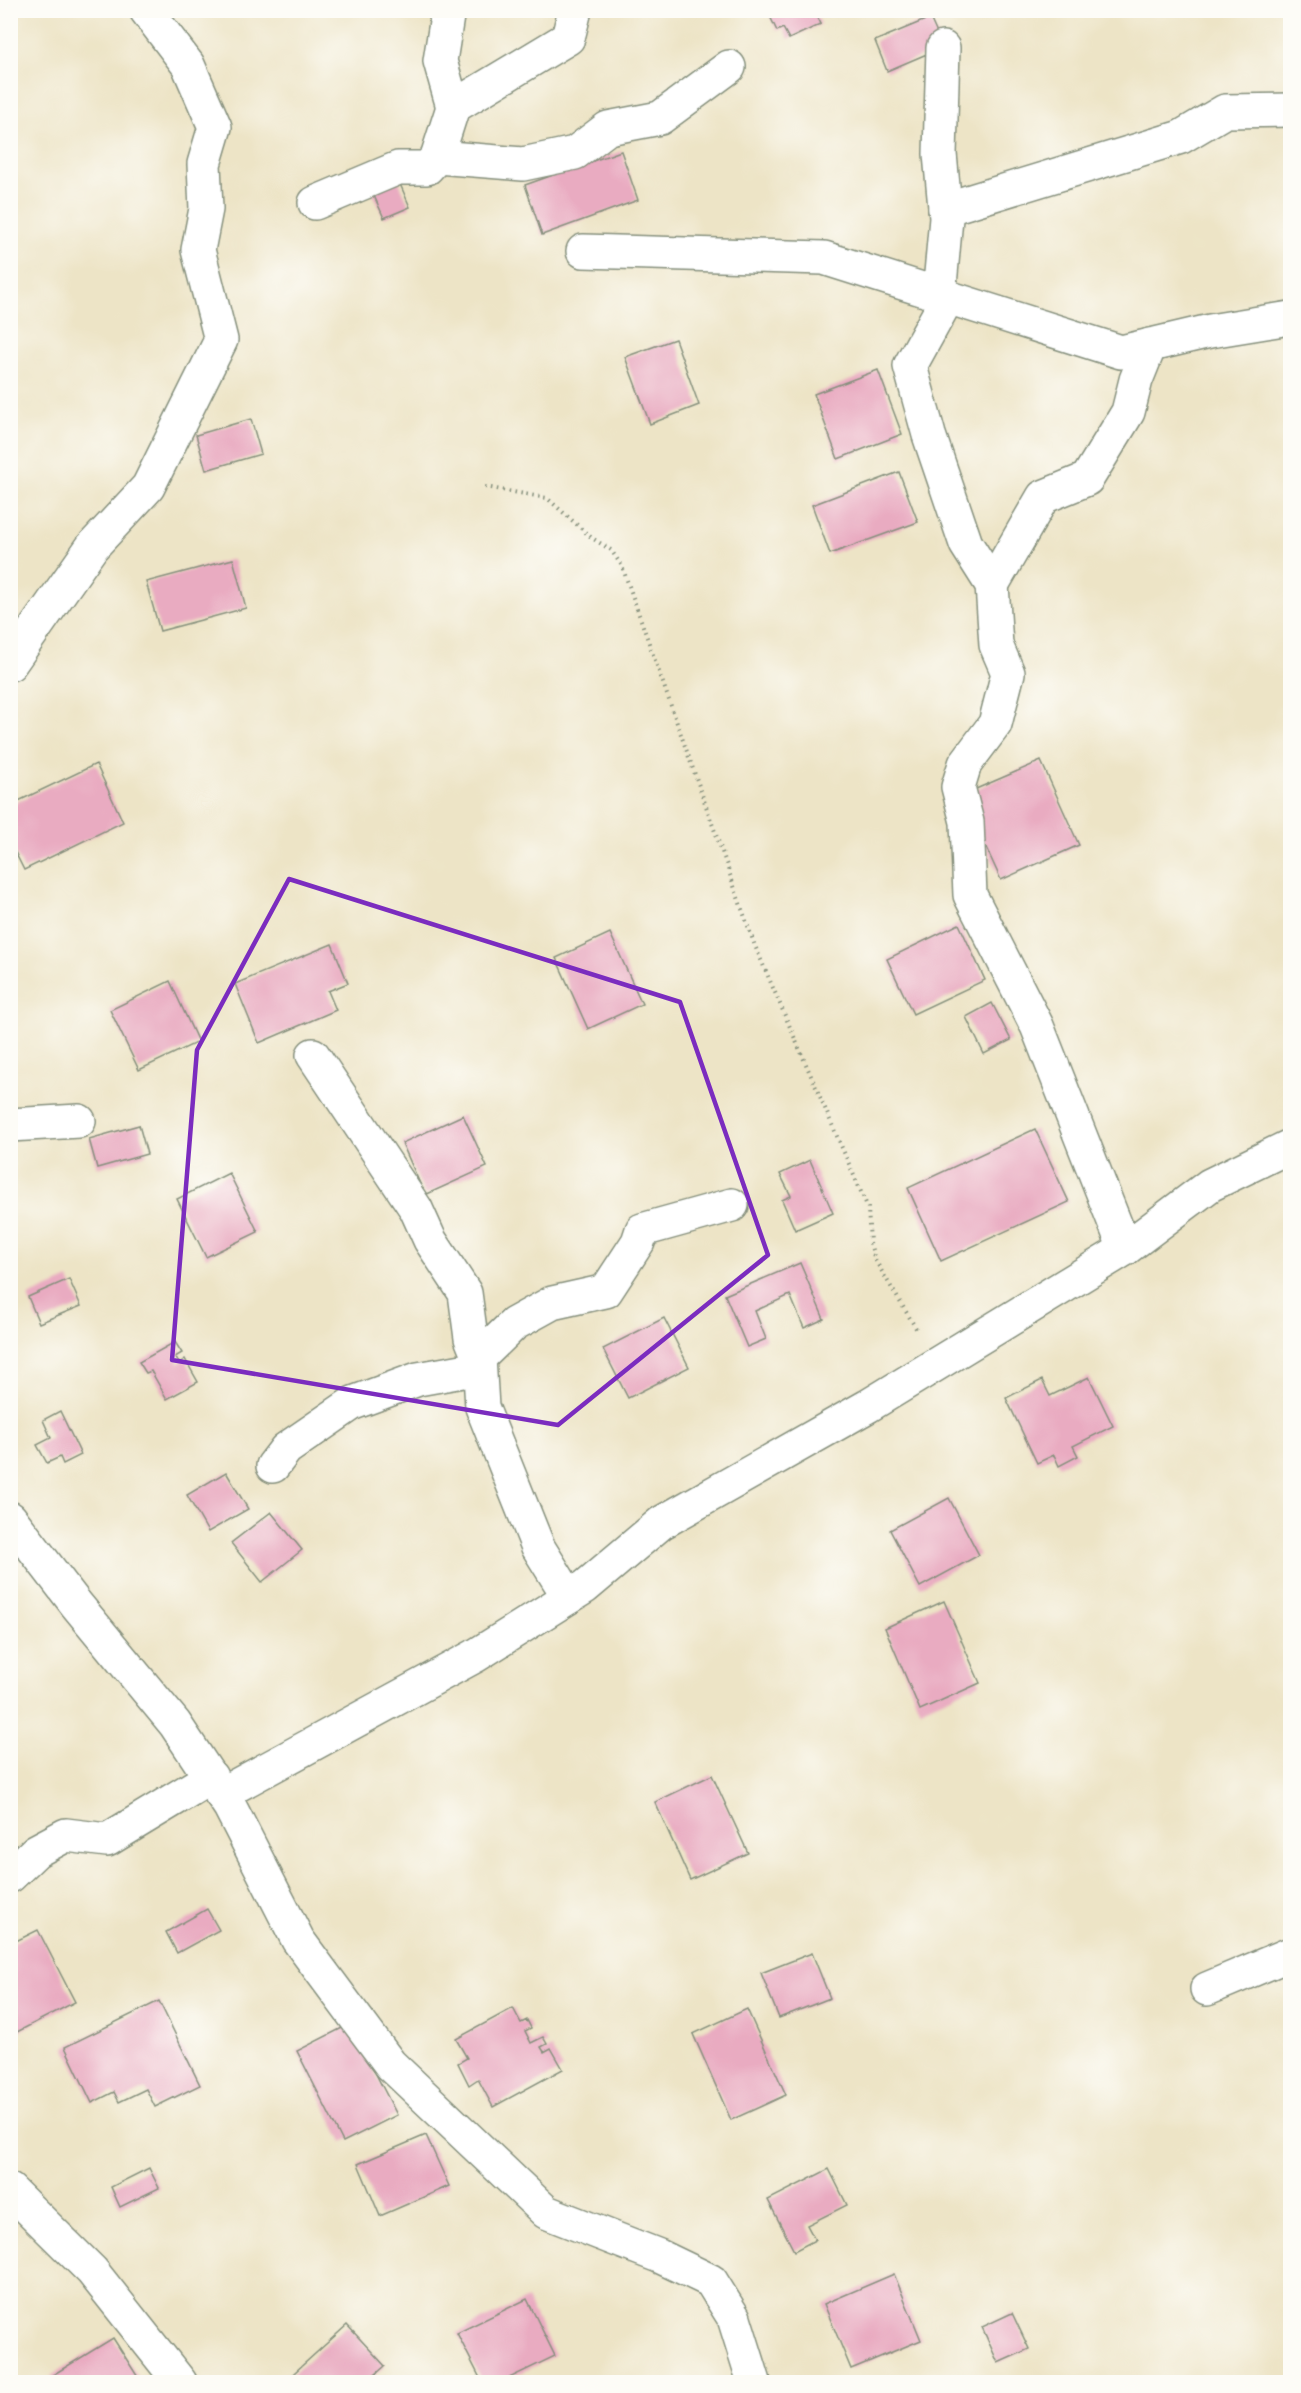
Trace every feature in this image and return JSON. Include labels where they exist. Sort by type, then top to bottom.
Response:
[{"type":"street","points":[[10,664],[92,546],[148,487],[221,340],[198,250],[206,209],[204,164],[215,127],[188,65],[146,10]]},
{"type":"street","points":[[315,203],[398,168],[427,168],[437,156],[453,107],[440,61],[448,10]]},
{"type":"street","points":[[453,107],[568,38],[575,10]]},
{"type":"street","points":[[943,48],[940,154],[945,210],[943,297],[910,366],[929,435],[966,544],[992,585],[996,645],[1008,673],[995,724],[965,764],[958,787],[967,822],[970,895],[1037,1026],[1125,1249]]},
{"type":"street","points":[[437,156],[523,164],[574,153],[608,128],[660,118],[729,67]]},
{"type":"street","points":[[945,210],[1181,137],[1225,111],[1290,110]]},
{"type":"street","points":[[583,251],[813,256],[1121,352],[1210,331],[1290,318]]},
{"type":"street","points":[[992,585],[1043,497],[1087,479],[1128,412],[1136,380],[1150,345]]},
{"type":"street","points":[[313,1055],[416,1209],[430,1240],[465,1293],[471,1338],[479,1363],[482,1407],[538,1547],[569,1597]]},
{"type":"street","points":[[10,1125],[78,1121]]},
{"type":"street","points":[[10,1876],[36,1851],[66,1835],[107,1840],[475,1656],[569,1597],[661,1523],[938,1364],[1125,1249],[1210,1185],[1290,1146]]},
{"type":"street","points":[[273,1466],[286,1449],[353,1402],[418,1379],[479,1363],[514,1324],[552,1303],[606,1291],[638,1242],[642,1230],[732,1205]]},
{"type":"street","points":[[10,1518],[76,1604],[175,1724],[216,1786],[298,1940],[390,2064],[546,2212],[659,2256],[711,2281],[734,2318],[754,2382]]},
{"type":"street","points":[[1207,1989],[1290,1954]]},
{"type":"street","points":[[10,2190],[92,2271],[180,2382]]},
{"type":"path","points":[[485,487],[547,498],[592,538],[611,550],[622,566],[755,946],[868,1208],[870,1243],[875,1260],[938,1364]]},
{"type":"highlighted area","points":[[289,879],[680,1002],[768,1255],[558,1425],[172,1360],[197,1050]]},
{"type":"building","points":[[767,10],[823,10],[816,14],[821,24],[789,39],[783,28],[777,31]]},
{"type":"building","points":[[930,18],[943,47],[887,71],[875,41]]},
{"type":"building","points":[[621,151],[638,200],[542,235],[525,185]]},
{"type":"building","points":[[397,177],[410,207],[384,218],[371,189]]},
{"type":"building","points":[[675,339],[699,405],[650,424],[625,357]]},
{"type":"building","points":[[878,370],[902,434],[838,459],[814,394]]},
{"type":"building","points":[[251,419],[261,454],[206,470],[196,435]]},
{"type":"building","points":[[899,472],[918,522],[830,554],[812,505]]},
{"type":"building","points":[[233,559],[246,608],[160,631],[146,582]]},
{"type":"building","points":[[1041,761],[1079,845],[1001,880],[962,795]]},
{"type":"building","points":[[96,764],[123,822],[24,870],[10,842],[10,805]]},
{"type":"building","points":[[959,924],[985,980],[913,1014],[887,959]]},
{"type":"building","points":[[610,933],[642,1004],[588,1029],[556,958]]},
{"type":"building","points":[[332,944],[348,983],[328,991],[336,1010],[259,1043],[235,984]]},
{"type":"building","points":[[170,981],[198,1042],[139,1070],[110,1010]]},
{"type":"building","points":[[992,1003],[1011,1040],[984,1054],[966,1017]]},
{"type":"building","points":[[463,1115],[487,1167],[425,1195],[402,1143]]},
{"type":"building","points":[[139,1125],[147,1154],[97,1168],[89,1139]]},
{"type":"building","points":[[1035,1129],[1069,1202],[941,1261],[908,1188]]},
{"type":"building","points":[[810,1160],[833,1213],[795,1230],[782,1200],[791,1196],[780,1174]]},
{"type":"building","points":[[229,1173],[258,1232],[206,1257],[177,1199]]},
{"type":"building","points":[[800,1263],[824,1319],[804,1328],[790,1295],[755,1311],[766,1339],[747,1347],[725,1295]]},
{"type":"building","points":[[69,1279],[81,1306],[39,1323],[28,1297]]},
{"type":"building","points":[[664,1318],[689,1367],[628,1398],[603,1349]]},
{"type":"building","points":[[175,1342],[182,1353],[175,1357],[179,1363],[185,1359],[198,1382],[167,1399],[151,1371],[146,1373],[139,1362]]},
{"type":"building","points":[[1089,1377],[1113,1426],[1073,1446],[1078,1456],[1059,1466],[1054,1455],[1037,1463],[1006,1398],[1042,1380],[1050,1396]]},
{"type":"building","points":[[60,1411],[81,1455],[63,1464],[60,1457],[47,1463],[37,1445],[51,1438],[43,1420]]},
{"type":"building","points":[[226,1472],[248,1509],[208,1532],[187,1495]]},
{"type":"building","points":[[949,1498],[979,1555],[920,1587],[890,1530]]},
{"type":"building","points":[[271,1512],[302,1550],[262,1582],[231,1543]]},
{"type":"building","points":[[944,1601],[980,1683],[920,1710],[885,1628]]},
{"type":"building","points":[[712,1775],[748,1853],[690,1880],[655,1802]]},
{"type":"building","points":[[207,1909],[219,1930],[177,1953],[166,1932]]},
{"type":"building","points":[[38,1930],[75,2002],[17,2032],[10,2019],[10,1944]]},
{"type":"building","points":[[812,1953],[830,1998],[779,2018],[761,1973]]},
{"type":"building","points":[[159,2001],[200,2085],[155,2107],[146,2089],[119,2102],[114,2092],[92,2103],[65,2047]]},
{"type":"building","points":[[513,2008],[521,2023],[527,2020],[531,2028],[525,2031],[531,2043],[543,2037],[547,2044],[541,2047],[544,2052],[551,2048],[563,2069],[493,2107],[478,2079],[469,2085],[458,2063],[467,2058],[456,2039]]},
{"type":"building","points":[[747,2009],[786,2095],[731,2120],[693,2034]]},
{"type":"building","points":[[350,2024],[397,2115],[343,2142],[297,2051]]},
{"type":"building","points":[[426,2135],[449,2186],[380,2216],[358,2164]]},
{"type":"building","points":[[149,2168],[159,2188],[120,2207],[111,2187]]},
{"type":"building","points":[[829,2169],[847,2205],[807,2225],[815,2240],[794,2251],[768,2200]]},
{"type":"building","points":[[894,2274],[921,2340],[851,2369],[824,2304]]},
{"type":"building","points":[[527,2299],[555,2356],[501,2382],[482,2382],[457,2333]]},
{"type":"building","points":[[1012,2313],[1029,2349],[998,2363],[982,2327]]},
{"type":"building","points":[[347,2325],[385,2366],[367,2382],[284,2382]]},
{"type":"building","points":[[113,2338],[141,2382],[55,2382],[51,2376]]}]
